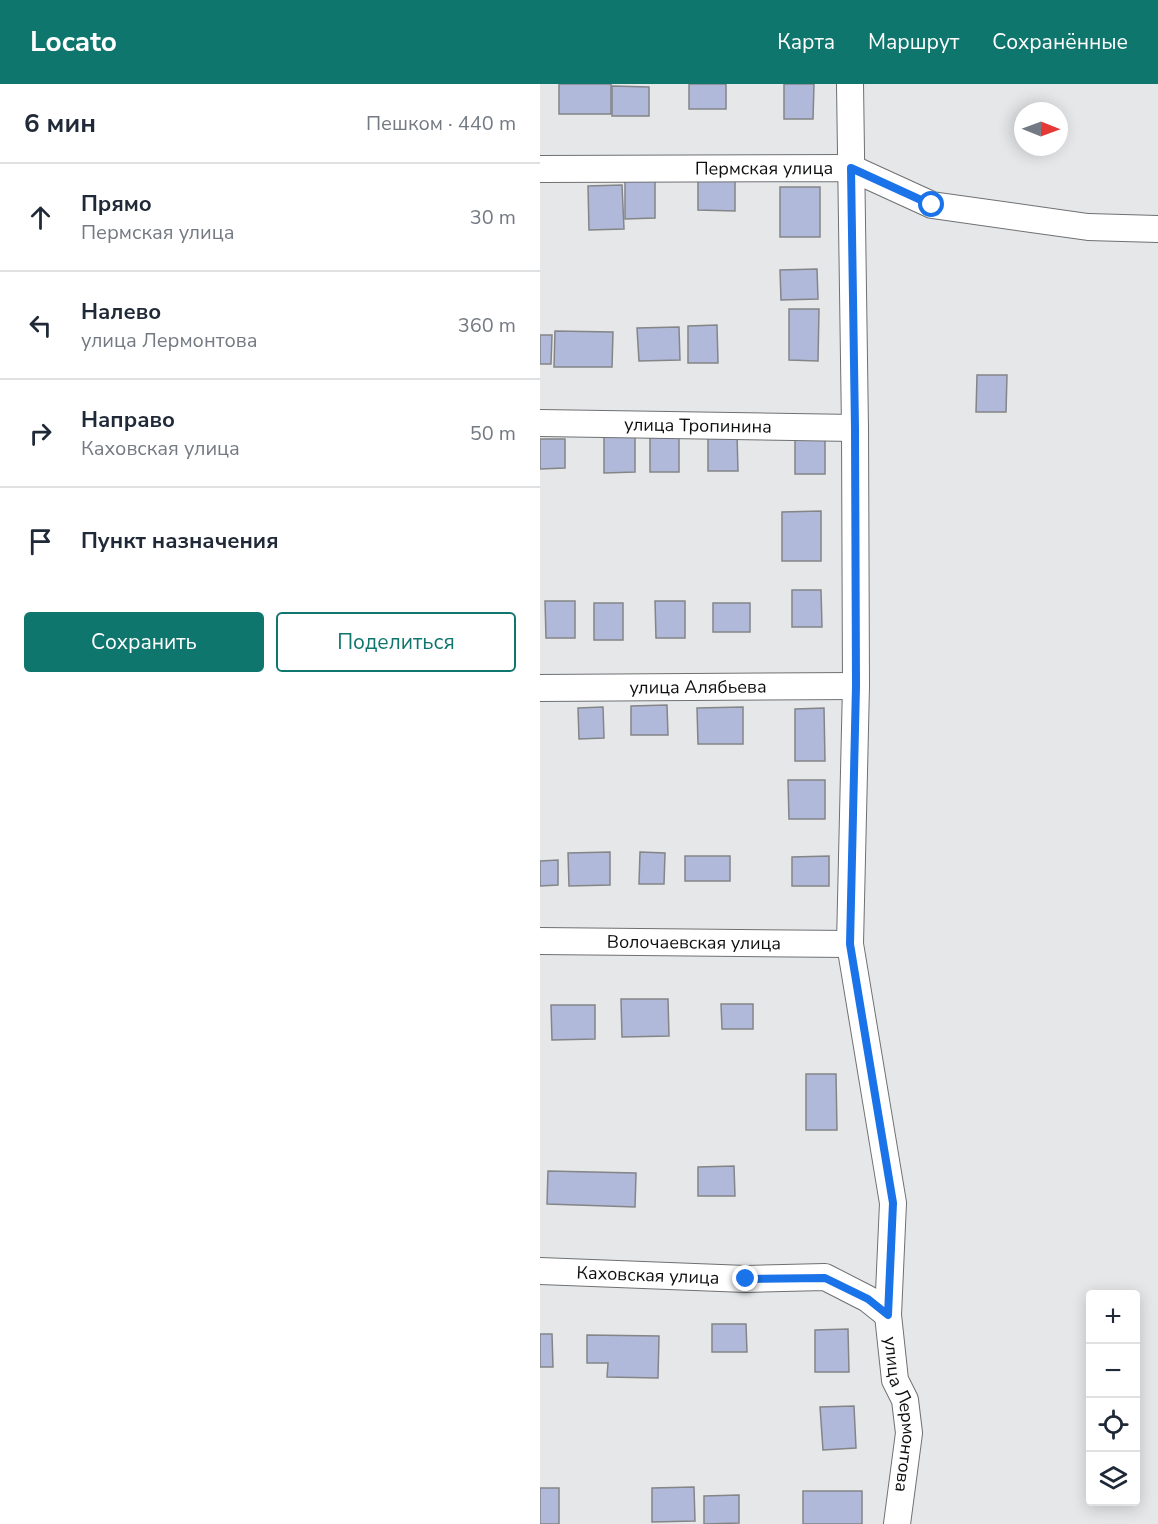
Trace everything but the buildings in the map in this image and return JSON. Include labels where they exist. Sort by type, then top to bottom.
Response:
[{"type":"street","name":"улица Лермонтова","points":[[850,84],[856,686],[850,944],[893,1203],[888,1315],[895,1380],[905,1400],[909,1433],[897,1524]]},
{"type":"street","name":"Пермская улица","points":[[540,169],[851,168],[932,205],[1088,227],[1158,229]]},
{"type":"street","name":"улица Тропинина","points":[[540,423],[855,428]]},
{"type":"street","name":"улица Алябьева","points":[[540,688],[856,686]]},
{"type":"street","name":"Волочаевская улица","points":[[540,941],[850,944]]},
{"type":"street","name":"Каховская улица","points":[[540,1271],[746,1279],[825,1278],[868,1299],[888,1315]]},
{"type":"route","points":[[746,1279],[825,1278],[868,1299],[888,1315],[893,1203],[850,944],[856,686],[851,168],[932,205]]}]
